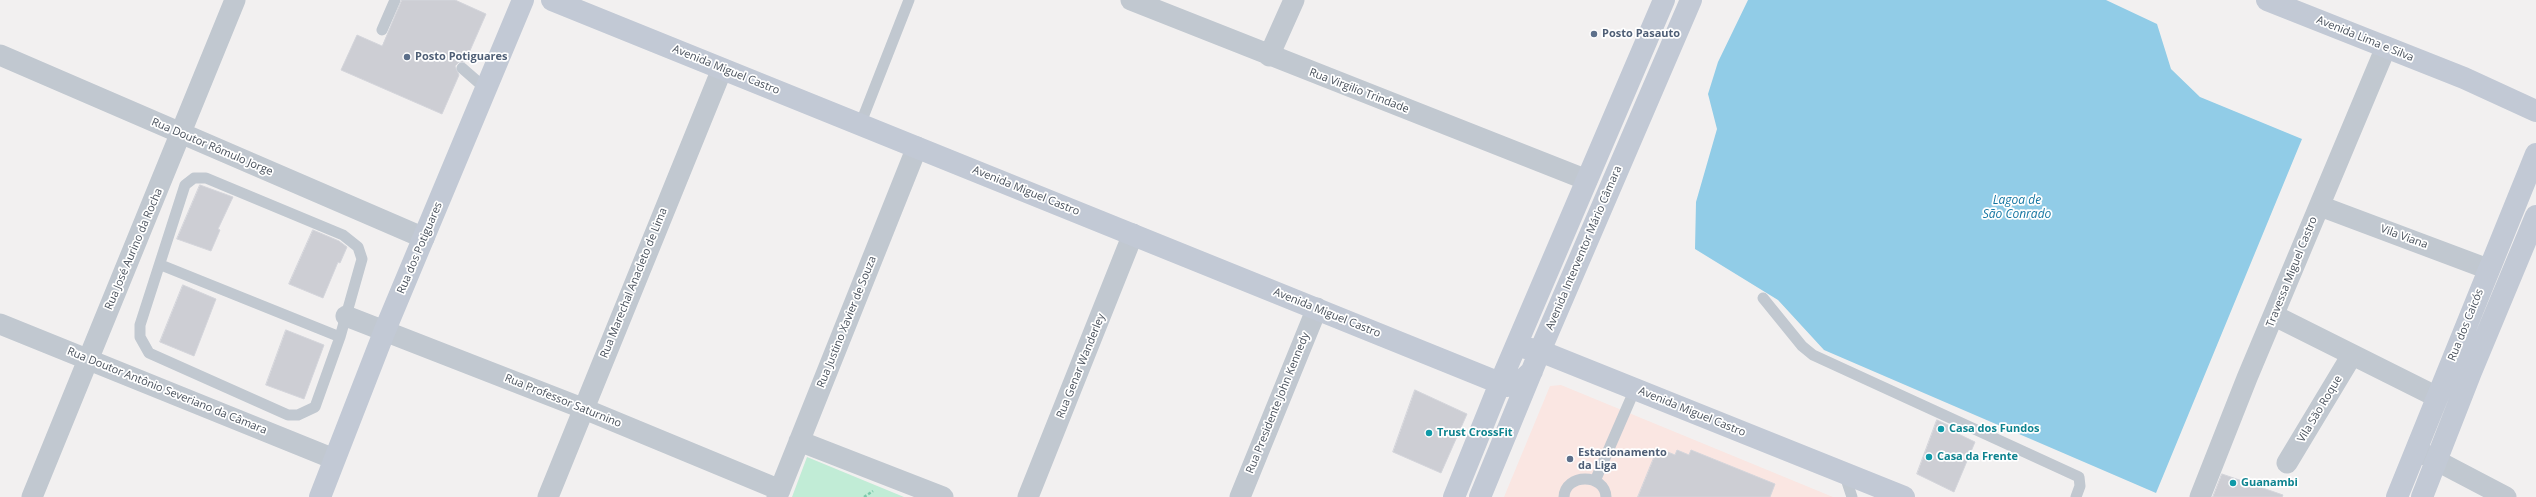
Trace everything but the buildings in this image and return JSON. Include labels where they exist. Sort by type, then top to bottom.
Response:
[{"type":"main road","name":"Rua dos Potiguares","points":[[320,497],[385,330],[523,0]]},
{"type":"main road","name":"Avenida Miguel Castro","points":[[552,0],[1500,383]]},
{"type":"main road","points":[[1454,497],[1513,352],[1664,0]]},
{"type":"main road","name":"Avenida Interventor Mário Câmara","points":[[1480,497],[1540,351],[1691,0]]},
{"type":"main road","name":"Avenida Lima e Silva","points":[[2267,0],[2464,78],[2536,111]]},
{"type":"main road","name":"Avenida Lima e Silva","points":[[2464,78],[2536,93]]},
{"type":"main road","name":"Rua dos Caicós","points":[[2397,497],[2488,269],[2536,154]]},
{"type":"main road","name":"Rua dos Caicós","points":[[2422,497],[2471,372],[2536,216]]},
{"type":"main road","name":"Avenida Miguel Castro","points":[[1513,352],[1527,348],[1540,351],[1904,497]]},
{"type":"main road","points":[[2450,364],[2471,372]]},
{"type":"main road","points":[[1500,383],[1514,386],[1522,382],[1532,371]]},
{"type":"street","name":"Rua José Aurino da Rocha","points":[[32,497],[236,0]]},
{"type":"street","name":"Rua Virgilio Trindade","points":[[1131,0],[1269,56],[1587,180]]},
{"type":"street","points":[[1269,56],[1294,0]]},
{"type":"street","name":"Travessa Miguel Castro","points":[[2200,497],[2247,378],[2275,316],[2386,47]]},
{"type":"street","name":"Rua Doutor Rômulo Jorge","points":[[0,55],[424,238]]},
{"type":"street","name":"Rua Marechal Anacleto de Lima","points":[[548,497],[582,408],[722,69]]},
{"type":"street","name":"Rua Justino Xavier de Souza","points":[[778,494],[917,147]]},
{"type":"street","name":"Vila Viana","points":[[2320,206],[2488,269]]},
{"type":"street","name":"Rua Genar Wanderley","points":[[1028,497],[1133,234]]},
{"type":"street","name":"Rua Presidente John Kennedy","points":[[1240,497],[1316,308]]},
{"type":"street","name":"Rua Professor Saturnino","points":[[346,316],[582,408],[778,494]]},
{"type":"street","points":[[2275,316],[2437,397]]},
{"type":"street","name":"Rua Doutor Antônio Severiano da Câmara","points":[[0,324],[334,459]]},
{"type":"street","name":"Vila São Roque","points":[[2287,463],[2352,355]]},
{"type":"street","points":[[799,441],[943,497]]},
{"type":"street","points":[[2416,450],[2506,497]]},
{"type":"lane","points":[[382,30],[395,0]]},
{"type":"lane","points":[[860,125],[909,0]]},
{"type":"lane","points":[[462,68],[486,89]]},
{"type":"lane","points":[[194,178],[206,178],[343,235],[358,247],[362,259],[346,316],[340,338],[315,407],[298,415],[288,415],[149,353],[140,337],[140,325],[161,265],[185,185],[194,178]]},
{"type":"lane","points":[[161,265],[340,338]]},
{"type":"lane","points":[[1763,298],[1802,346],[1813,355],[2079,477],[2080,486],[2076,497]]},
{"type":"lane","points":[[1595,481],[1636,389]]},
{"type":"lane","points":[[1844,473],[1852,497]]},
{"type":"lane","points":[[1564,497],[1570,484],[1578,479],[1595,481],[1601,486],[1606,497]]},
{"type":"shaded area","points":[[1561,385],[1833,497],[1504,497],[1550,386]]},
{"type":"green space","points":[[807,457],[904,497],[792,497]]},
{"type":"water","name":"Lagoa de São Conrado","points":[[1748,0],[2106,0],[2157,24],[2171,69],[2200,97],[2302,139],[2156,493],[1824,350],[1778,300],[1695,249],[1696,202],[1717,129],[1708,94],[1718,62]]},
{"type":"place","name":"Posto Pasauto","points":[[1594,34]]},
{"type":"place","name":"Posto Potiguares","points":[[407,57]]},
{"type":"place","name":"Casa dos Fundos","points":[[1941,429]]},
{"type":"place","name":"Trust CrossFit","points":[[1429,433]]},
{"type":"place","name":"Casa da Frente","points":[[1929,457]]},
{"type":"place","name":"Estacionamento da Liga","points":[[1570,459]]},
{"type":"place","name":"Guanambi","points":[[2233,483]]}]
